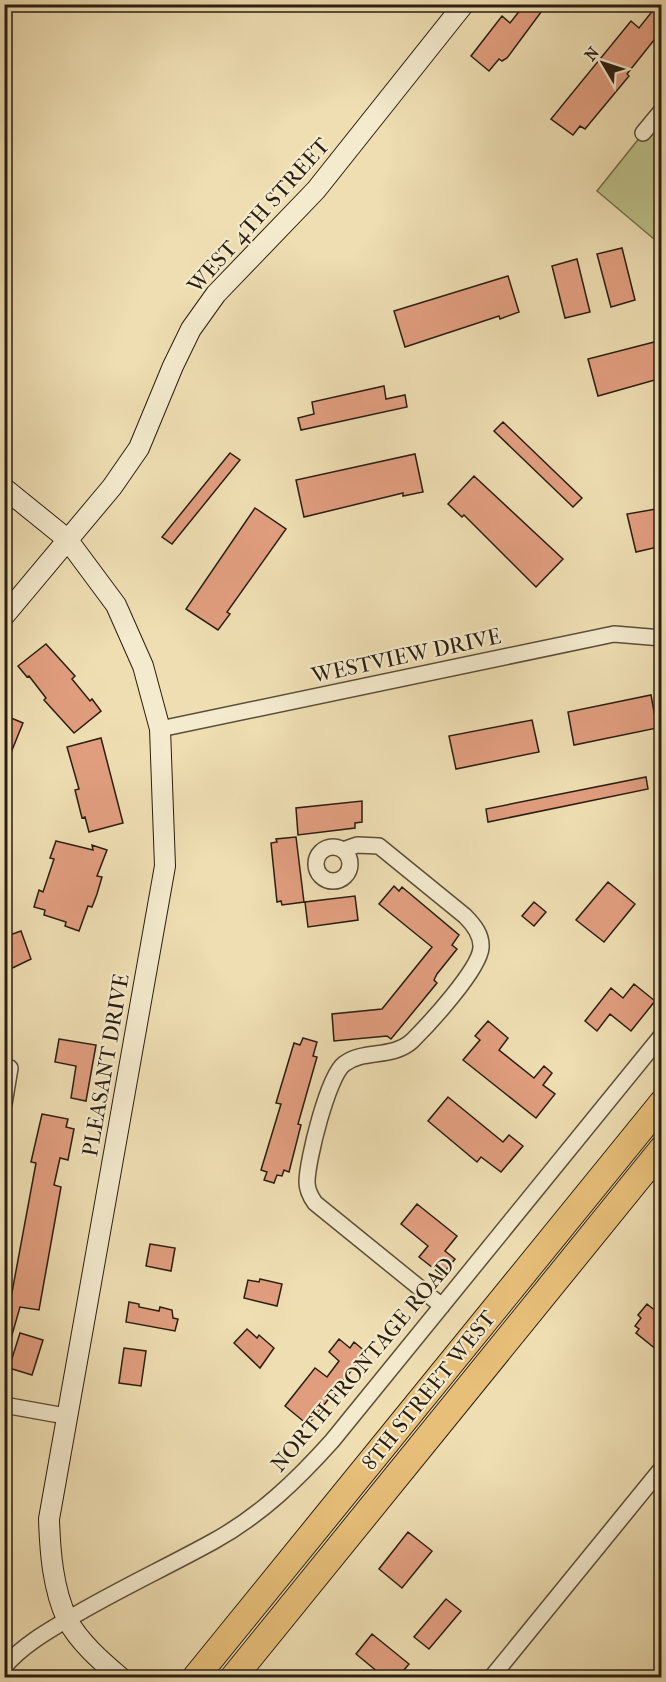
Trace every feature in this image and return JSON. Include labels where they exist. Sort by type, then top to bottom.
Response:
[{"type":"highway","name":"8TH STREET WEST","points":[[195,1677],[662,1103]]},
{"type":"highway","name":"8TH STREET WEST","points":[[233,1677],[662,1149]]},
{"type":"street","name":"WEST 4TH STREET","points":[[4,616],[112,486],[139,448],[191,329],[216,294],[316,190],[464,4]]},
{"type":"street","points":[[644,133],[662,110]]},
{"type":"street","name":"PLEASANT DRIVE","points":[[4,488],[67,539],[116,605],[143,666],[160,729],[165,866],[65,1416],[49,1519],[52,1566],[68,1620],[84,1642],[121,1677]]},
{"type":"street","name":"WESTVIEW DRIVE","points":[[160,729],[614,634],[662,638]]},
{"type":"street","points":[[344,850],[357,845],[378,846],[465,916],[474,925],[481,942],[476,964],[412,1041],[399,1051],[353,1059],[339,1069],[332,1084],[307,1175],[309,1192],[315,1203],[442,1306]]},
{"type":"street","name":"NORTH FRONTAGE ROAD","points":[[4,1667],[35,1641],[68,1620],[216,1540],[259,1512],[295,1482],[332,1441],[662,1035]]},
{"type":"street","points":[[4,1104],[10,1068]]},
{"type":"street","points":[[4,1405],[65,1416]]},
{"type":"street","points":[[491,1677],[662,1468]]},
{"type":"green space","points":[[661,111],[661,245],[597,191]]},
{"type":"building","points":[[525,4],[547,4],[507,58],[502,61],[499,59],[489,71],[471,56],[502,16],[510,23]]},
{"type":"building","points":[[658,4],[662,4],[662,30],[627,74],[629,76],[585,129],[580,126],[573,135],[551,119],[631,21],[639,28]]},
{"type":"building","points":[[622,248],[635,300],[611,307],[597,254]]},
{"type":"building","points":[[577,259],[590,312],[565,318],[552,266]]},
{"type":"building","points":[[508,276],[519,312],[500,319],[499,316],[405,347],[394,311]]},
{"type":"building","points":[[662,340],[662,378],[598,396],[588,359]]},
{"type":"building","points":[[384,386],[386,399],[405,395],[407,407],[301,430],[298,418],[314,414],[312,402]]},
{"type":"building","points":[[503,422],[582,498],[573,507],[494,431]]},
{"type":"building","points":[[230,453],[240,460],[172,544],[162,537]]},
{"type":"building","points":[[415,454],[423,492],[403,496],[403,493],[304,517],[296,480]]},
{"type":"building","points":[[474,476],[563,559],[536,587],[464,515],[462,517],[448,504]]},
{"type":"building","points":[[255,508],[286,529],[227,612],[230,614],[218,630],[186,609]]},
{"type":"building","points":[[662,508],[662,546],[636,552],[627,514]]},
{"type":"building","points":[[46,644],[75,676],[72,679],[90,701],[92,699],[101,711],[74,733],[44,700],[46,698],[29,676],[27,677],[18,666]]},
{"type":"building","points":[[651,695],[657,728],[574,745],[568,712]]},
{"type":"building","points":[[4,715],[23,723],[4,770]]},
{"type":"building","points":[[532,720],[539,752],[456,769],[449,736]]},
{"type":"building","points":[[101,738],[123,823],[89,832],[85,817],[82,818],[75,790],[79,789],[67,747]]},
{"type":"building","points":[[646,777],[648,789],[488,822],[486,809]]},
{"type":"building","points":[[362,801],[362,822],[355,823],[355,828],[298,835],[296,808]]},
{"type":"building","points":[[296,837],[304,902],[282,905],[281,901],[277,902],[271,843],[277,842],[276,839]]},
{"type":"building","points":[[56,841],[93,850],[92,845],[107,850],[97,876],[102,877],[97,894],[92,907],[88,906],[79,931],[65,926],[66,922],[44,915],[45,910],[34,907],[39,890],[43,892],[54,859],[50,858]]},
{"type":"building","points":[[608,882],[635,904],[604,942],[576,920]]},
{"type":"building","points":[[394,886],[399,891],[402,887],[459,935],[452,945],[457,949],[437,974],[434,980],[437,983],[391,1039],[387,1036],[334,1041],[332,1014],[382,1009],[432,947],[379,904]]},
{"type":"building","points":[[355,896],[358,920],[308,927],[305,902]]},
{"type":"building","points":[[534,902],[546,912],[534,926],[522,916]]},
{"type":"building","points":[[21,931],[31,959],[4,972],[4,937]]},
{"type":"building","points":[[634,984],[655,1001],[631,1031],[610,1014],[597,1031],[585,1021],[611,988],[623,998]]},
{"type":"building","points":[[488,1021],[508,1038],[499,1050],[534,1078],[544,1066],[552,1073],[543,1085],[555,1094],[536,1118],[463,1060],[480,1040],[475,1036]]},
{"type":"building","points":[[303,1038],[317,1042],[313,1056],[317,1057],[298,1124],[301,1125],[289,1172],[284,1170],[282,1176],[277,1175],[274,1183],[264,1180],[267,1172],[261,1170],[281,1104],[276,1103],[294,1043],[300,1045]]},
{"type":"building","points":[[59,1039],[96,1045],[86,1101],[71,1098],[76,1066],[55,1062]]},
{"type":"building","points":[[448,1097],[503,1142],[509,1135],[523,1146],[501,1172],[481,1157],[477,1162],[428,1121]]},
{"type":"building","points":[[42,1114],[68,1119],[66,1127],[74,1129],[68,1160],[60,1158],[54,1185],[61,1187],[39,1310],[20,1307],[10,1342],[4,1341],[4,1313],[8,1314],[36,1163],[31,1162]]},
{"type":"building","points":[[417,1204],[457,1236],[445,1251],[455,1259],[442,1275],[419,1257],[428,1246],[401,1224]]},
{"type":"building","points":[[150,1244],[175,1248],[171,1271],[146,1266]]},
{"type":"building","points":[[260,1279],[282,1284],[277,1306],[244,1298],[248,1280],[259,1282]]},
{"type":"building","points":[[129,1302],[139,1304],[139,1307],[159,1311],[160,1307],[172,1310],[173,1318],[178,1319],[175,1331],[126,1322]]},
{"type":"building","points":[[647,1304],[662,1316],[662,1354],[636,1333],[639,1329],[635,1326],[641,1318],[638,1315]]},
{"type":"building","points":[[247,1329],[257,1338],[259,1335],[274,1348],[260,1368],[234,1343]]},
{"type":"building","points":[[20,1333],[43,1340],[32,1375],[9,1368]]},
{"type":"building","points":[[339,1339],[350,1348],[354,1342],[366,1352],[308,1425],[285,1406],[315,1368],[327,1377],[339,1361],[329,1352]]},
{"type":"building","points":[[124,1348],[146,1351],[141,1386],[119,1383]]},
{"type":"building","points":[[408,1532],[432,1551],[402,1588],[379,1569]]},
{"type":"building","points":[[446,1599],[461,1611],[429,1649],[414,1637]]},
{"type":"building","points":[[372,1634],[409,1664],[398,1677],[384,1677],[356,1654]]}]
